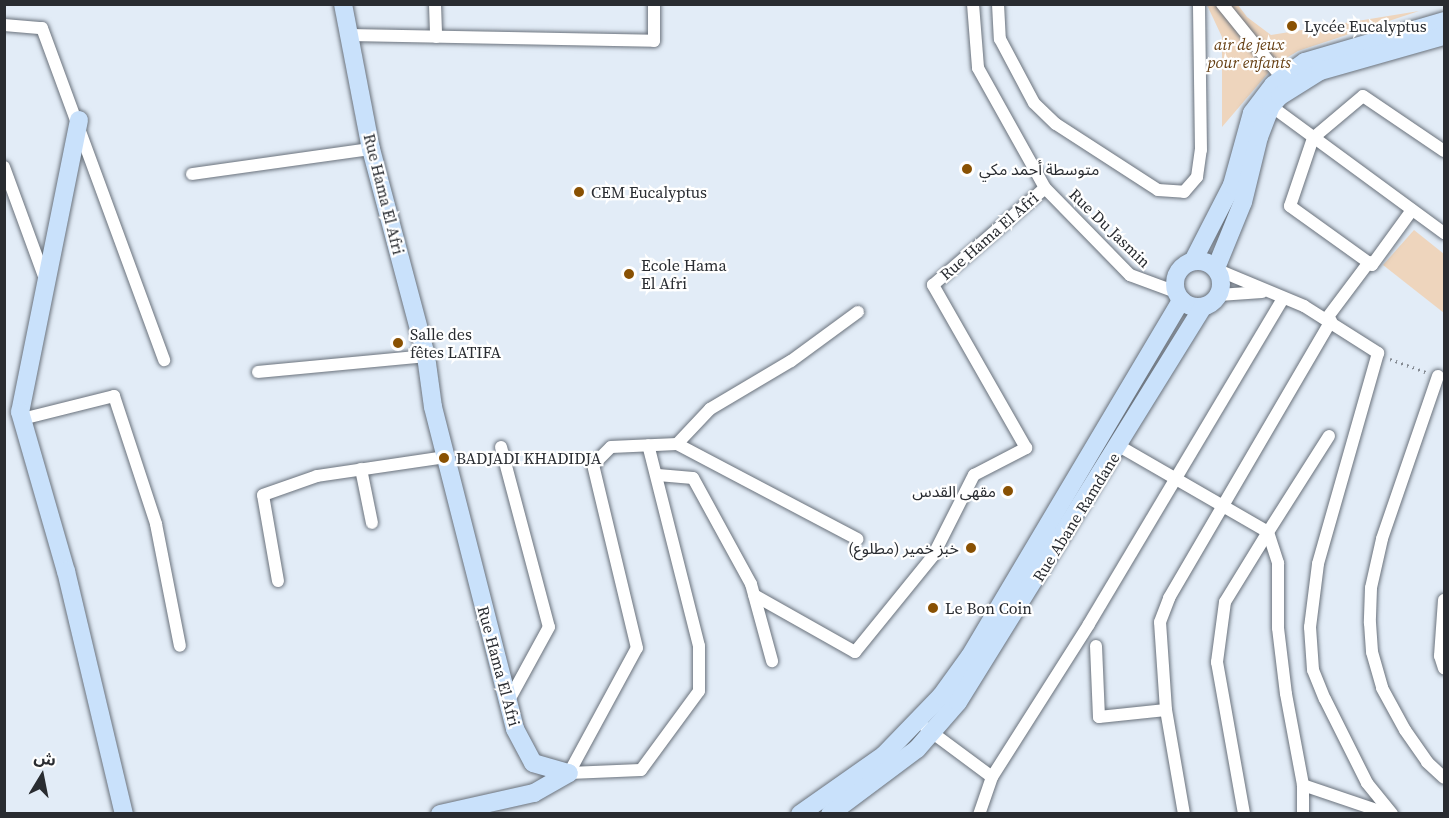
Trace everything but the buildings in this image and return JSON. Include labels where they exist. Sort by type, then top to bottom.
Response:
[{"type":"street","name":"Rue Hama El Afri","points":[[343,4],[371,149],[426,356],[445,457],[515,729],[533,763],[569,773]]},
{"type":"street","points":[[435,4],[436,37]]},
{"type":"street","points":[[349,35],[654,42],[654,4]]},
{"type":"street","name":"Rue Du Jasmin","points":[[973,4],[978,68],[1045,188],[1130,275],[1179,296]]},
{"type":"street","points":[[998,4],[1000,39],[1034,103],[1056,124],[1158,190],[1184,192],[1197,177],[1201,150],[1199,4]]},
{"type":"street","points":[[1222,4],[1282,78]]},
{"type":"street","points":[[800,813],[925,728],[970,656],[1179,296],[1178,273],[1193,261],[1232,185],[1252,113],[1282,78],[1305,62],[1444,21]]},
{"type":"street","points":[[4,25],[42,28],[79,120],[164,360]]},
{"type":"street","points":[[1219,296],[1222,287],[1217,269],[1243,202],[1271,106],[1298,82],[1320,71],[1444,36]]},
{"type":"street","points":[[1412,210],[1372,265],[1290,206],[1313,138],[1363,96],[1444,151]]},
{"type":"street","points":[[1271,106],[1444,233]]},
{"type":"street","points":[[79,120],[45,279],[20,412],[66,571],[124,813]]},
{"type":"street","points":[[192,174],[371,149]]},
{"type":"street","points":[[4,167],[45,279]]},
{"type":"street","name":"Rue Hama El Afri","points":[[754,595],[855,652],[933,556],[974,475],[1026,448],[933,285],[1045,188]]},
{"type":"street","points":[[1193,261],[1206,262],[1329,319],[1378,353],[1318,564],[1310,627],[1313,670],[1325,699],[1367,783],[1390,813]]},
{"type":"street","points":[[1184,813],[1166,710],[1161,622],[1169,598],[1329,319],[1369,262]]},
{"type":"street","points":[[1179,296],[1203,307],[1219,296],[1267,292]]},
{"type":"street","points":[[979,813],[992,777],[1089,624],[1174,478],[1283,299]]},
{"type":"street","name":"Rue Abane Ramdane","points":[[830,813],[887,774],[990,655],[1203,307]]},
{"type":"street","points":[[677,444],[710,409],[791,361],[858,312]]},
{"type":"street","points":[[258,372],[426,356]]},
{"type":"street","points":[[1438,376],[1382,539],[1371,588],[1370,623],[1372,652],[1382,688],[1405,730],[1427,762],[1444,778]]},
{"type":"street","points":[[22,419],[114,396],[156,524],[180,646]]},
{"type":"street","points":[[1244,813],[1217,662],[1225,602],[1329,436]]},
{"type":"street","points":[[569,773],[637,648],[593,465],[611,447],[677,444],[857,539]]},
{"type":"street","points":[[440,813],[534,793],[569,773],[640,770],[699,691],[699,646],[664,517],[658,475],[648,445]]},
{"type":"street","points":[[1119,446],[1269,532],[1278,563],[1278,628],[1303,785],[1303,813]]},
{"type":"street","points":[[501,447],[549,627],[508,702]]},
{"type":"street","points":[[278,581],[263,495],[317,476],[445,457]]},
{"type":"street","points":[[361,469],[372,523]]},
{"type":"street","points":[[658,475],[693,478],[754,595],[772,661]]},
{"type":"street","points":[[1444,600],[1440,656],[1444,668]]},
{"type":"street","points":[[1096,646],[1099,717],[1166,710]]},
{"type":"street","points":[[925,728],[992,777]]},
{"type":"street","points":[[1303,785],[1390,813]]},
{"type":"path","points":[[1378,353],[1438,376]]},
{"type":"green space","name":"air de jeux pour enfants","points":[[1207,5],[1238,5],[1247,17],[1271,35],[1419,11],[1298,51],[1275,65],[1222,127],[1222,37]]},
{"type":"green space","points":[[1414,230],[1444,254],[1444,313],[1383,265]]},
{"type":"place","name":"Lycée Eucalyptus","points":[[1292,26]]},
{"type":"place","name":"متوسطة أحمد مكي","points":[[967,169]]},
{"type":"place","name":"CEM Eucalyptus","points":[[579,192]]},
{"type":"place","name":"Ecole Hama El Afri","points":[[629,274]]},
{"type":"place","name":"Salle des fêtes LATIFA","points":[[398,343]]},
{"type":"place","name":"BADJADI KHADIDJA","points":[[444,458]]},
{"type":"place","name":"مقهى القدس","points":[[1008,491]]},
{"type":"place","name":"خبز خمير (مطلوع)","points":[[971,548]]},
{"type":"place","name":"Le Bon Coin","points":[[933,608]]}]
